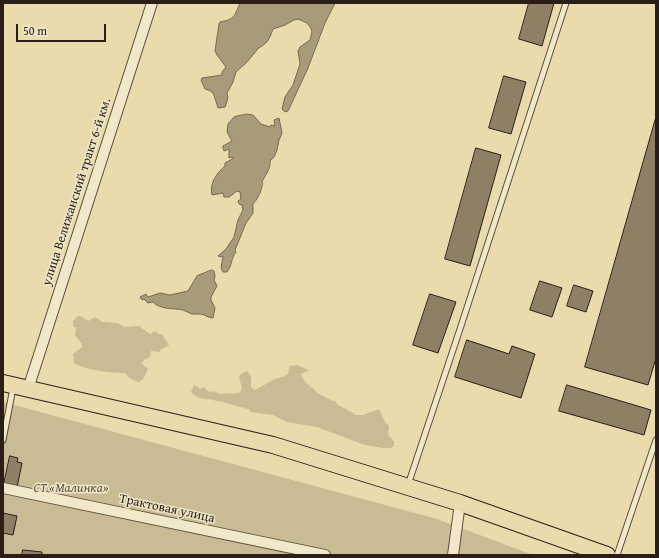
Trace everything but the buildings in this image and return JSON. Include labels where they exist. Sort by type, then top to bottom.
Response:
[{"type":"main road","points":[[15,385],[273,445],[460,503],[607,555]]},
{"type":"street","name":"улица Велижанский тракт 6-й км.","points":[[15,385],[152,3]]},
{"type":"street","name":"Трактовая улица","points":[[3,488],[325,555]]},
{"type":"street","points":[[454,555],[460,503]]},
{"type":"lane","points":[[408,486],[462,326],[566,3]]},
{"type":"lane","points":[[3,440],[15,385]]},
{"type":"lane","points":[[617,555],[656,440]]},
{"type":"green space","points":[[78,316],[88,321],[95,317],[102,322],[117,323],[125,327],[139,326],[150,334],[155,331],[162,334],[169,345],[160,350],[160,352],[151,351],[150,357],[144,360],[142,364],[148,369],[143,379],[139,382],[131,379],[125,373],[106,372],[85,368],[74,363],[73,354],[82,347],[82,344],[75,335],[76,328],[73,326],[73,321]]},
{"type":"green space","points":[[297,365],[308,370],[301,374],[307,383],[318,394],[335,401],[338,405],[355,415],[363,415],[379,409],[385,422],[389,426],[388,434],[394,442],[394,446],[391,448],[383,448],[365,445],[317,427],[287,422],[273,415],[250,412],[249,409],[197,397],[191,392],[194,385],[200,389],[204,387],[209,392],[214,391],[219,394],[239,393],[242,389],[239,376],[247,371],[251,376],[251,387],[255,390],[275,379],[285,376],[288,373],[290,366]]},
{"type":"green space","name":"CТ «Малинка»","points":[[3,402],[437,519],[533,555],[3,555]]},
{"type":"shaded area","points":[[240,3],[335,3],[288,111],[285,112],[282,109],[285,97],[293,85],[300,64],[298,51],[300,47],[310,40],[312,32],[307,23],[298,19],[273,29],[268,41],[257,49],[247,62],[236,72],[227,93],[228,98],[225,107],[218,108],[214,95],[211,91],[205,89],[201,80],[202,78],[222,75],[222,72],[226,67],[215,51],[219,24],[220,22],[229,20],[233,17]]},
{"type":"shaded area","points":[[247,114],[253,115],[261,124],[270,127],[271,125],[275,126],[274,120],[279,118],[282,133],[277,150],[274,157],[270,161],[269,169],[262,182],[263,185],[260,193],[253,204],[253,213],[246,223],[229,270],[227,272],[223,272],[221,268],[223,256],[218,256],[226,249],[234,237],[238,220],[243,210],[242,205],[239,204],[238,201],[241,199],[240,192],[237,191],[229,197],[224,197],[223,193],[212,195],[211,191],[213,182],[225,166],[225,163],[234,158],[229,158],[229,149],[224,151],[223,148],[223,146],[232,141],[227,132],[228,124],[234,117]]},
{"type":"shaded area","points":[[212,270],[214,271],[214,280],[217,286],[211,297],[215,308],[213,318],[201,314],[192,314],[183,310],[163,308],[153,302],[148,303],[140,297],[146,294],[148,297],[160,293],[170,295],[188,291],[197,276]]}]
